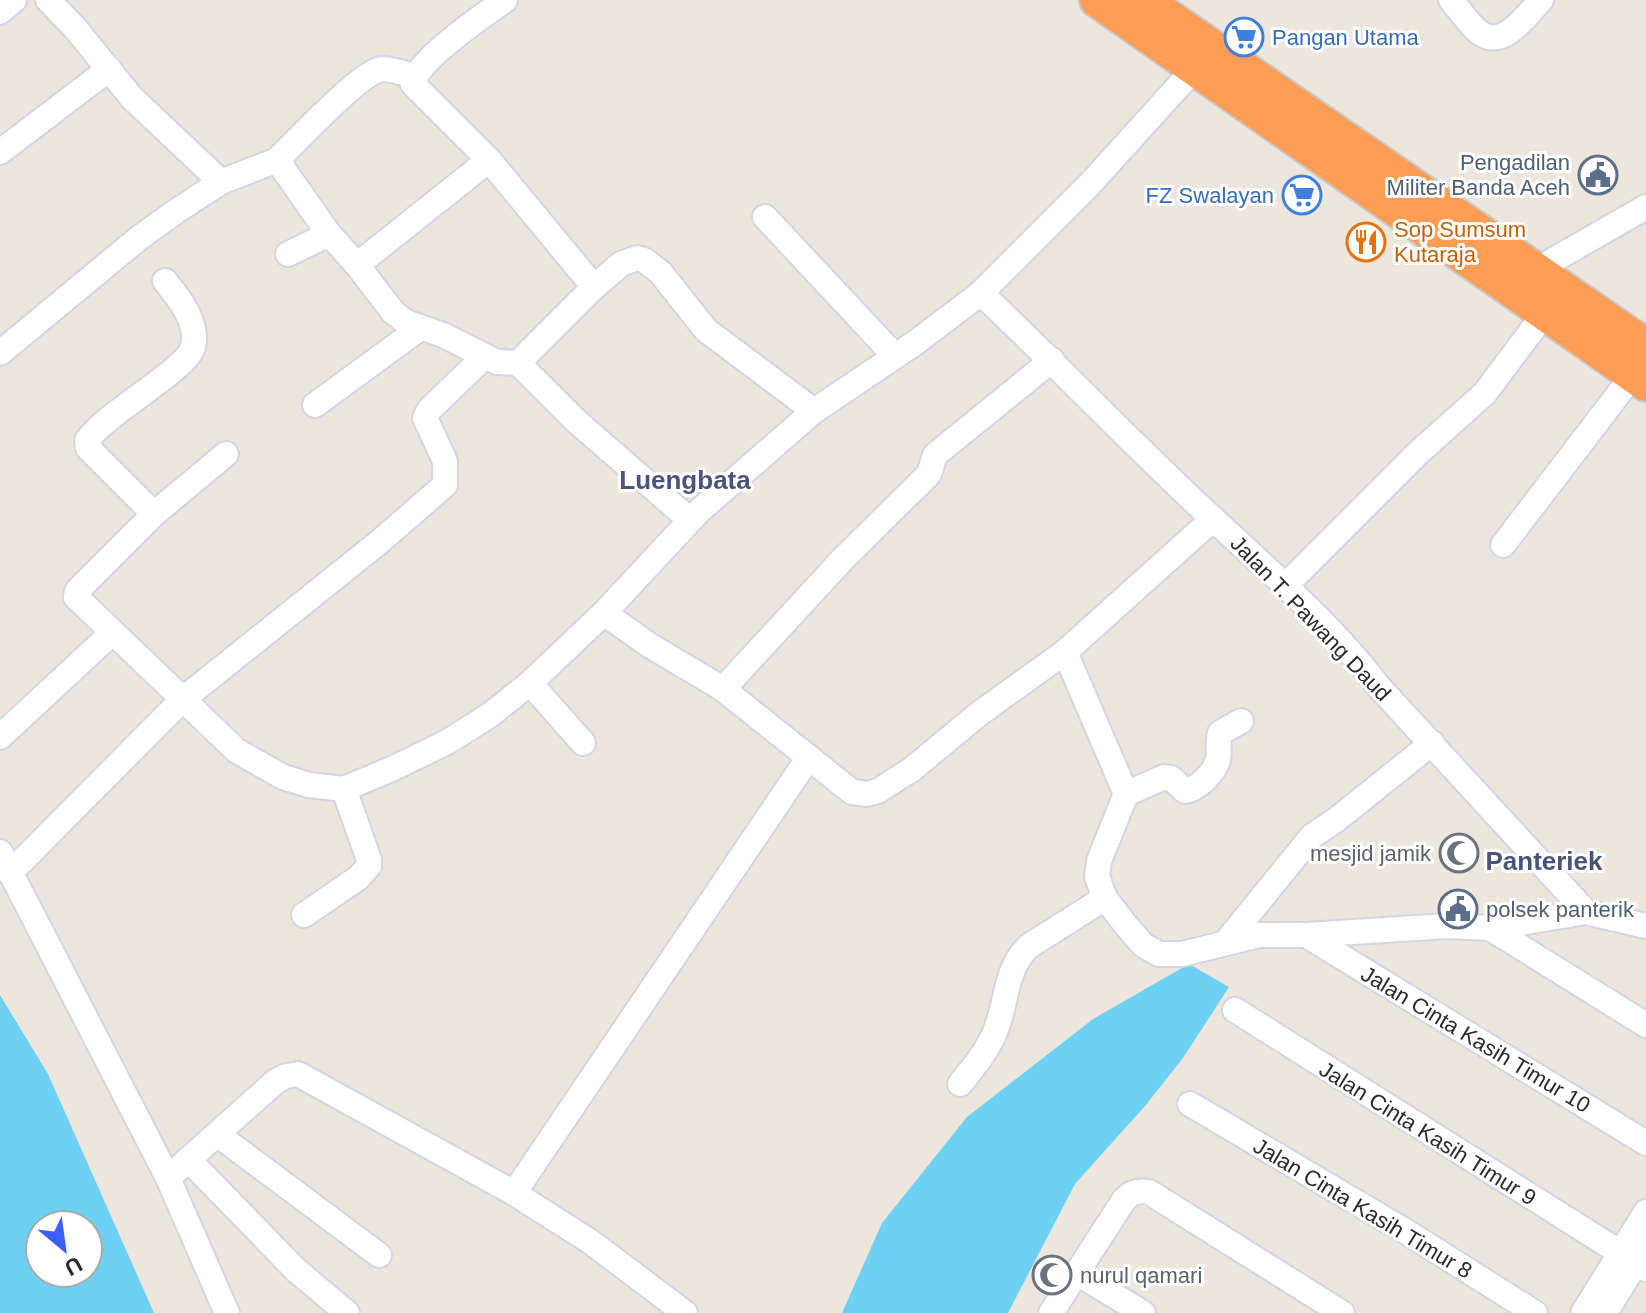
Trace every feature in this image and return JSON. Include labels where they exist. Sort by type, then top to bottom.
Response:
[{"type":"highway","points":[[1097,0],[1195,68],[1275,108],[1536,270],[1642,368]]},
{"type":"highway","points":[[1144,0],[1275,108],[1545,313],[1642,368]]},
{"type":"street","points":[[0,12],[14,0]]},
{"type":"street","points":[[48,0],[132,98],[221,182]]},
{"type":"street","points":[[505,0],[447,43],[415,76],[414,88],[489,160],[594,287]]},
{"type":"street","points":[[1451,0],[1481,33],[1490,37],[1508,33],[1541,0]]},
{"type":"street","points":[[226,454],[154,514],[77,591],[78,601],[237,751],[283,777],[309,785],[344,789],[449,741],[490,715],[530,683],[604,613],[690,520],[814,411],[915,343],[981,293],[1089,185],[1195,68]]},
{"type":"street","points":[[0,152],[109,69]]},
{"type":"street","points":[[0,353],[139,238],[221,182],[277,160],[375,71],[382,69],[415,76]]},
{"type":"street","points":[[277,160],[329,234],[393,312],[484,357],[497,362],[518,363],[575,420],[690,520]]},
{"type":"street","points":[[357,265],[489,160]]},
{"type":"street","points":[[1536,270],[1646,207]]},
{"type":"street","points":[[765,217],[894,355]]},
{"type":"street","points":[[288,254],[329,234]]},
{"type":"street","points":[[518,363],[594,287],[621,264],[637,258],[660,272],[706,330],[814,411]]},
{"type":"street","points":[[154,514],[88,448],[87,441],[122,408],[180,365],[192,350],[194,342],[189,316],[165,281]]},
{"type":"street","name":"Jalan T. Pawang Daud","points":[[981,293],[1213,519],[1286,585],[1353,654],[1586,912]]},
{"type":"street","points":[[1286,585],[1418,453],[1485,393],[1545,313]]},
{"type":"street","points":[[315,405],[420,328]]},
{"type":"street","points":[[227,1313],[168,1178],[5,862],[182,700],[378,543],[445,485],[445,461],[425,418],[429,410],[484,357]]},
{"type":"street","points":[[723,689],[842,560],[929,474],[935,455],[1052,360]]},
{"type":"street","points":[[1503,545],[1642,368]]},
{"type":"street","points":[[604,613],[649,645],[723,689],[852,792],[867,794],[878,791],[911,770],[980,713],[1065,652],[1213,519]]},
{"type":"street","points":[[0,737],[112,633]]},
{"type":"street","points":[[1065,652],[1126,794],[1097,870],[1105,898],[1143,945],[1159,954],[1182,954],[1259,935],[1448,926],[1490,928],[1586,912],[1646,926]]},
{"type":"street","points":[[530,683],[583,743]]},
{"type":"street","points":[[1126,794],[1164,777],[1171,778],[1185,791],[1192,790],[1218,762],[1220,733],[1241,721]]},
{"type":"street","points":[[1226,942],[1312,836],[1432,743]]},
{"type":"street","points":[[514,1193],[809,757]]},
{"type":"street","points":[[304,915],[358,878],[369,866],[344,789]]},
{"type":"street","points":[[960,1084],[984,1054],[996,1030],[1011,968],[1019,955],[1105,898]]},
{"type":"street","points":[[1490,928],[1646,1025]]},
{"type":"street","name":"Jalan Cinta Kasih Timur 10","points":[[1306,935],[1646,1143]]},
{"type":"street","name":"Jalan Cinta Kasih Timur 9","points":[[1235,1010],[1637,1258]]},
{"type":"street","points":[[168,1178],[276,1081],[298,1074],[514,1193],[591,1242],[685,1313]]},
{"type":"street","name":"Jalan Cinta Kasih Timur 8","points":[[1190,1104],[1405,1231],[1535,1313]]},
{"type":"street","points":[[218,1135],[379,1255]]},
{"type":"street","points":[[188,1159],[296,1270],[347,1313]]},
{"type":"street","points":[[1051,1313],[1124,1200],[1134,1192],[1149,1192],[1342,1313]]},
{"type":"street","points":[[1605,1313],[1637,1258],[1646,1212]]},
{"type":"street","points":[[1583,1313],[1637,1258]]},
{"type":"street","points":[[1077,1273],[1143,1313]]},
{"type":"water","points":[[1189,964],[1229,987],[1183,1058],[1075,1184],[1008,1313],[842,1313],[882,1223],[967,1117],[1093,1019]]},
{"type":"water","points":[[0,995],[48,1074],[154,1313],[0,1313]]},
{"type":"place","name":"Pangan Utama","points":[[1244,37]]},
{"type":"place","name":"Pengadilan Militer Banda Aceh","points":[[1598,175]]},
{"type":"place","name":"FZ Swalayan","points":[[1302,195]]},
{"type":"place","name":"Sop Sumsum Kutaraja","points":[[1366,242]]},
{"type":"place","name":"mesjid jamik","points":[[1459,853]]},
{"type":"place","name":"polsek panterik","points":[[1458,909]]},
{"type":"place","name":"nurul qamari","points":[[1052,1275]]},
{"type":"district","name":"Luengbata","points":[[685,480]]},
{"type":"district","name":"Panteriek","points":[[1544,861]]}]
